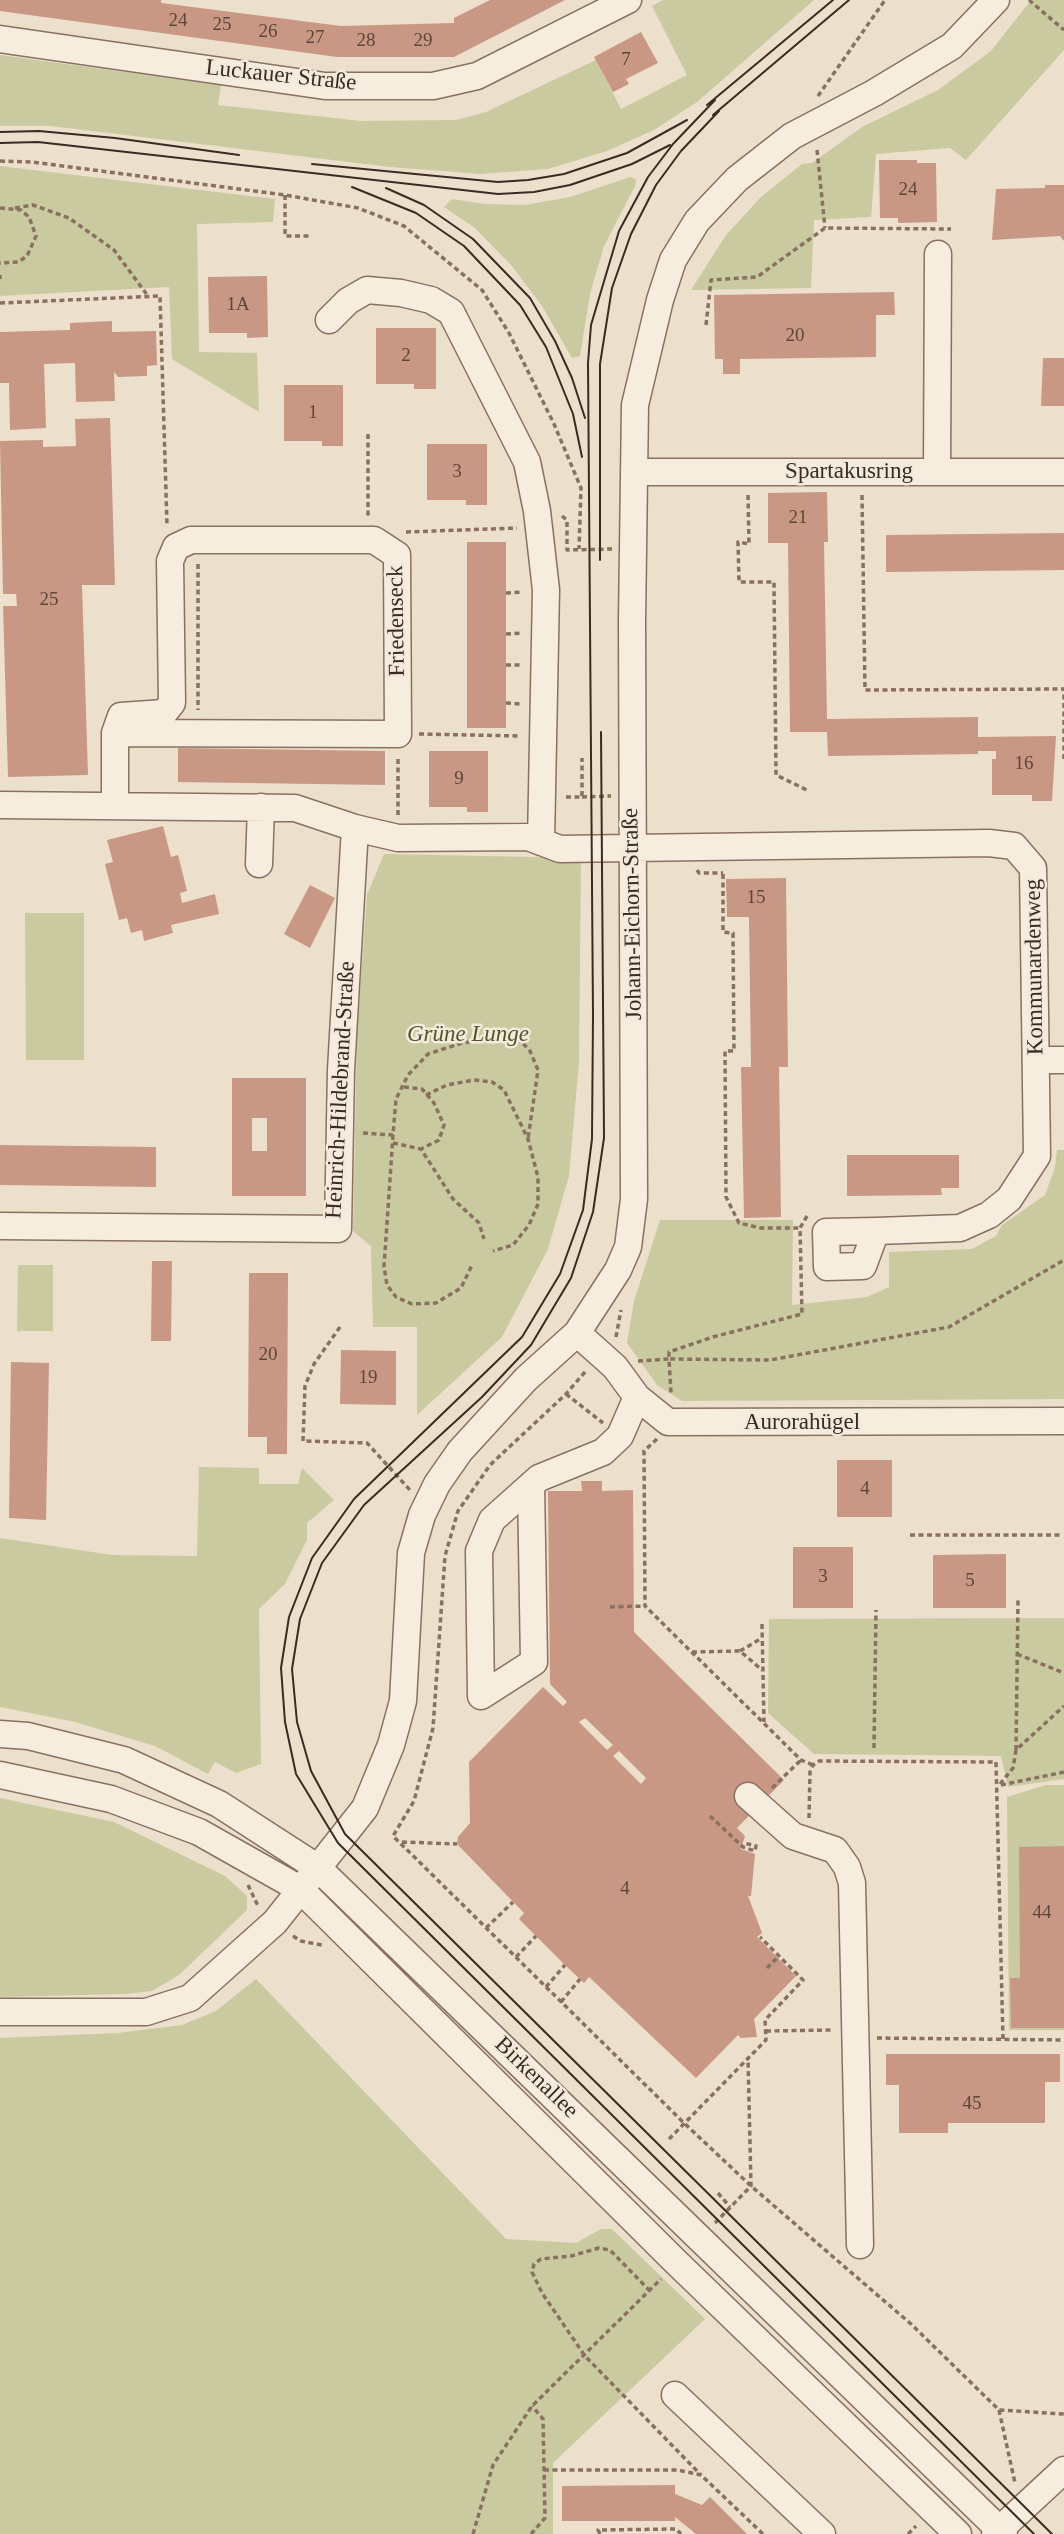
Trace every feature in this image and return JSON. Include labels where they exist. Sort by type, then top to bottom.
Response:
[{"type":"street","name":"Luckauer Straße","points":[[0,39],[325,86],[433,86],[477,76],[628,0]]},
{"type":"street","name":"Johann-Eichorn-Straße","points":[[0,2012],[146,2012],[190,1998],[275,1922],[365,1808],[391,1745],[404,1701],[411,1553],[414,1537],[432,1494],[460,1451],[526,1379],[576,1333],[618,1270],[628,1247],[634,1199],[635,847],[632,796],[635,405],[646,351],[673,260],[697,221],[737,179],[792,136],[874,93],[952,46],[996,0]]},
{"type":"street","points":[[937,472],[938,254]]},
{"type":"street","points":[[328,320],[348,301],[367,290],[401,293],[431,300],[452,312],[527,462],[546,590],[541,842]]},
{"type":"street","name":"Spartakusring","points":[[634,472],[1064,472]]},
{"type":"street","name":"Friedenseck","points":[[176,547],[191,540],[374,540],[397,555],[398,734]]},
{"type":"street","points":[[115,806],[115,733],[121,716],[164,713],[172,703],[170,561],[176,547]]},
{"type":"street","points":[[115,733],[398,734]]},
{"type":"street","points":[[0,805],[295,808],[355,828],[398,838],[528,837],[560,849],[635,847]]},
{"type":"street","points":[[258,864],[261,807]]},
{"type":"street","name":"Heinrich-Hildebrand-Straße","points":[[0,1226],[338,1229],[340,1131],[355,828]]},
{"type":"street","name":"Kommunardenweg","points":[[635,847],[989,843],[1014,846],[1033,868],[1037,1156],[1009,1199],[989,1215],[960,1228],[876,1231]]},
{"type":"street","points":[[1037,1060],[1064,1060]]},
{"type":"street","points":[[576,1333],[615,1367],[637,1397],[668,1422]]},
{"type":"street","points":[[531,1485],[534,1662],[481,1696],[480,1550],[492,1520],[531,1485],[539,1478],[603,1452],[620,1436],[637,1397]]},
{"type":"street","name":"Aurorahügel","points":[[668,1422],[1064,1421]]},
{"type":"street","name":"Birkenallee","points":[[0,1734],[27,1736],[124,1760],[219,1804],[318,1868],[701,2238],[1000,2533]]},
{"type":"street","name":"Birkenallee","points":[[0,1775],[111,1799],[199,1832],[300,1889],[677,2263],[958,2534]]},
{"type":"street","points":[[760,1792],[793,1836],[835,1850],[847,1867],[852,1883],[865,2034],[860,2245]]},
{"type":"street","points":[[676,2395],[822,2534]]},
{"type":"street","points":[[1000,2533],[1030,2500],[1064,2470]]},
{"type":"path","points":[[825,228],[820,160],[810,127],[815,99],[885,0]]},
{"type":"path","points":[[1029,0],[1064,30]]},
{"type":"path","points":[[285,195],[285,236],[309,236]]},
{"type":"path","points":[[0,208],[33,205],[69,218],[114,250],[148,296]]},
{"type":"path","points":[[0,263],[18,262],[34,245],[34,226],[29,216],[15,208]]},
{"type":"path","points":[[706,325],[711,280],[757,277],[825,228],[951,229]]},
{"type":"path","points":[[0,303],[160,296],[167,524],[176,547],[198,554],[198,734]]},
{"type":"path","points":[[368,434],[368,521]]},
{"type":"path","points":[[862,472],[864,690],[1064,687],[1064,760]]},
{"type":"path","points":[[748,500],[749,544],[738,542],[739,582],[774,582],[776,775],[809,791]]},
{"type":"path","points":[[567,520],[566,550],[612,549],[612,542]]},
{"type":"path","points":[[397,555],[397,533],[513,530],[538,522]]},
{"type":"path","points":[[398,838],[398,734],[544,736]]},
{"type":"path","points":[[543,797],[582,797],[582,758]]},
{"type":"path","points":[[722,847],[723,932],[733,933],[734,1012],[734,1051],[725,1051],[726,1198],[739,1223],[761,1228],[800,1228]]},
{"type":"path","points":[[472,1265],[461,1288],[436,1303],[412,1304],[396,1297],[387,1285],[384,1267],[396,1099],[408,1075],[428,1054],[462,1043],[502,1037],[521,1041],[530,1051],[538,1070],[528,1139]]},
{"type":"path","points":[[426,1095],[447,1084],[474,1080],[492,1082],[504,1090],[528,1139],[538,1177],[538,1204],[529,1225],[513,1245],[493,1251]]},
{"type":"path","points":[[404,1087],[422,1089],[444,1125],[439,1140],[421,1149]]},
{"type":"path","points":[[340,1131],[393,1135]]},
{"type":"path","points":[[393,1143],[414,1145],[421,1149],[453,1199],[479,1223],[484,1239]]},
{"type":"path","points":[[649,1359],[770,1360],[949,1327],[1064,1260]]},
{"type":"path","points":[[340,1327],[314,1364],[305,1386],[303,1441],[367,1443],[382,1457]]},
{"type":"path","points":[[669,1359],[672,1384]]},
{"type":"path","points":[[646,1607],[644,1451],[659,1437],[668,1422]]},
{"type":"path","points":[[910,1535],[1062,1535]]},
{"type":"path","points":[[999,1786],[1013,1768],[1016,1750],[1018,1600]]},
{"type":"path","points":[[610,1607],[646,1607],[801,1760],[813,1765]]},
{"type":"path","points":[[874,1748],[876,1610]]},
{"type":"path","points":[[762,1624],[764,1723]]},
{"type":"path","points":[[692,1652],[740,1651],[762,1638]]},
{"type":"path","points":[[740,1651],[762,1670]]},
{"type":"path","points":[[1017,1654],[1064,1673]]},
{"type":"path","points":[[1016,1750],[1064,1706]]},
{"type":"path","points":[[760,1792],[801,1760]]},
{"type":"path","points":[[813,1765],[819,1761],[996,1762],[999,1786],[1003,2039]]},
{"type":"path","points":[[809,1818],[813,1765]]},
{"type":"path","points":[[999,1786],[1064,1772]]},
{"type":"path","points":[[710,1816],[743,1847],[755,1851],[756,1846],[744,1843]]},
{"type":"path","points":[[393,1836],[683,2122],[751,2186],[911,2324],[999,2410],[1013,2480],[1030,2500]]},
{"type":"path","points":[[400,1842],[457,1844]]},
{"type":"path","points":[[246,1882],[253,1901],[275,1922],[301,1941],[328,1946]]},
{"type":"path","points":[[486,1928],[513,1902]]},
{"type":"path","points":[[516,1957],[536,1936]]},
{"type":"path","points":[[669,2139],[766,2040],[765,2020],[803,1980],[760,1937]]},
{"type":"path","points":[[767,1968],[779,1956]]},
{"type":"path","points":[[546,1987],[565,1965]]},
{"type":"path","points":[[561,2002],[580,1979]]},
{"type":"path","points":[[766,2031],[1064,2040]]},
{"type":"path","points":[[701,2238],[751,2186],[748,2058]]},
{"type":"path","points":[[718,2193],[730,2207]]},
{"type":"path","points":[[467,2534],[474,2532],[493,2465],[532,2406],[585,2356],[650,2291],[610,2250],[599,2248],[571,2256],[541,2259],[534,2264],[532,2272],[542,2293],[585,2356],[701,2475],[763,2534]]},
{"type":"path","points":[[531,2534],[545,2518],[543,2419],[532,2406]]},
{"type":"path","points":[[999,2410],[1064,2414]]},
{"type":"path","points":[[544,2470],[678,2470],[701,2475]]},
{"type":"path","points":[[908,2534],[919,2523],[925,2528]]},
{"type":"path","points":[[600,2534],[597,2530],[676,2529],[681,2534]]},
{"type":"green space","points":[[663,0],[814,0],[697,102],[654,130],[607,151],[548,169],[480,174],[390,167],[51,126],[0,126],[0,55],[221,85],[218,105],[361,121],[456,120],[486,112],[596,60],[621,109],[687,75],[652,6]]},
{"type":"green space","points":[[1031,0],[1064,0],[1064,50],[966,160],[950,148],[876,154],[871,217],[814,220],[811,288],[691,290],[726,235],[761,197],[802,164],[812,163],[862,127],[938,90],[991,51]]},
{"type":"green space","points":[[0,166],[275,199],[273,222],[197,224],[199,352],[257,353],[259,412],[172,359],[169,287],[0,296]]},
{"type":"green space","points":[[630,177],[636,179],[635,186],[604,246],[590,294],[580,356],[572,358],[542,306],[511,265],[475,228],[444,207],[452,199],[485,204],[525,205],[570,197]]},
{"type":"green space","name":"Grüne Lunge","points":[[384,854],[581,858],[579,1062],[569,1176],[548,1249],[502,1337],[417,1415],[417,1327],[373,1327],[371,1246],[353,1231],[357,1034],[367,895]]},
{"type":"green space","points":[[25,913],[84,913],[84,1060],[26,1060]]},
{"type":"green space","points":[[1057,1150],[1064,1150],[1064,1399],[682,1401],[657,1385],[627,1343],[634,1301],[660,1220],[793,1220],[792,1305],[867,1297],[889,1287],[889,1252],[972,1249],[996,1236],[1002,1225],[1045,1195],[1055,1167]]},
{"type":"green space","points":[[18,1265],[53,1265],[53,1331],[17,1331]]},
{"type":"green space","points":[[199,1467],[259,1468],[259,1484],[298,1484],[302,1468],[334,1500],[307,1523],[307,1540],[285,1584],[259,1609],[261,1764],[236,1773],[215,1762],[208,1774],[155,1746],[75,1722],[0,1707],[0,1538],[112,1555],[197,1556]]},
{"type":"green space","points":[[1064,1618],[1064,1779],[1008,1787],[1001,1756],[814,1754],[768,1713],[769,1619]]},
{"type":"green space","points":[[1046,1785],[1064,1785],[1064,2030],[1009,2030],[1007,1797]]},
{"type":"green space","points":[[0,1798],[114,1822],[225,1876],[247,1896],[247,1910],[179,1975],[152,1991],[0,1997]]},
{"type":"green space","points":[[256,1979],[506,2239],[576,2243],[601,2229],[612,2229],[705,2319],[553,2463],[553,2534],[0,2534],[0,2038],[117,2033],[182,2025],[216,2011]]},
{"type":"building","points":[[0,0],[161,0],[161,3],[341,26],[454,23],[454,18],[490,0],[565,0],[454,57],[337,57],[0,11]]},
{"type":"building","points":[[641,32],[658,63],[626,79],[629,84],[613,92],[594,57]]},
{"type":"building","points":[[879,160],[936,163],[937,222],[898,223],[898,218],[880,218]]},
{"type":"building","points":[[1045,185],[1064,185],[1064,241],[1060,236],[992,240],[996,189],[1045,188]]},
{"type":"building","points":[[267,276],[268,337],[247,338],[247,333],[209,333],[208,277]]},
{"type":"building","points":[[894,292],[895,315],[876,315],[876,357],[740,359],[740,374],[723,374],[723,359],[715,359],[714,295]]},
{"type":"building","points":[[112,321],[112,332],[156,331],[157,365],[147,366],[147,376],[118,377],[114,372],[115,401],[76,402],[75,363],[44,364],[46,428],[10,430],[9,383],[0,383],[0,332],[70,330],[70,323]]},
{"type":"building","points":[[376,328],[436,328],[436,389],[414,389],[414,384],[376,384]]},
{"type":"building","points":[[1043,358],[1064,358],[1064,406],[1041,406]]},
{"type":"building","points":[[284,385],[343,385],[343,446],[322,446],[322,441],[284,441]]},
{"type":"building","points":[[110,418],[115,585],[82,585],[88,775],[8,777],[3,606],[17,606],[16,594],[3,594],[0,441],[43,440],[43,447],[76,446],[75,419]]},
{"type":"building","points":[[427,444],[487,444],[487,505],[466,505],[466,500],[427,500]]},
{"type":"building","points":[[827,492],[828,542],[824,542],[827,719],[978,717],[978,737],[1056,736],[1052,801],[1032,801],[1032,795],[992,795],[992,759],[996,759],[996,751],[978,751],[978,754],[828,756],[827,732],[790,732],[788,543],[768,543],[768,493]]},
{"type":"building","points":[[1064,533],[1064,570],[886,572],[886,535]]},
{"type":"building","points":[[467,542],[506,542],[506,728],[467,728]]},
{"type":"building","points":[[178,748],[385,751],[385,785],[178,782]]},
{"type":"building","points":[[429,751],[488,751],[488,812],[467,812],[467,807],[429,807]]},
{"type":"building","points":[[163,826],[171,857],[178,855],[187,891],[180,893],[182,903],[215,894],[219,914],[171,925],[173,933],[144,941],[142,930],[131,933],[127,918],[119,920],[105,864],[113,862],[107,840]]},
{"type":"building","points":[[786,878],[788,1067],[779,1067],[781,1217],[744,1218],[741,1067],[751,1067],[749,917],[727,917],[726,879]]},
{"type":"building","points":[[310,885],[335,898],[310,948],[284,934]]},
{"type":"building","points":[[232,1078],[306,1078],[306,1196],[232,1196]],"holes":[[[252,1118],[267,1118],[267,1151],[252,1151]]]},
{"type":"building","points":[[0,1145],[156,1147],[156,1187],[0,1185]]},
{"type":"building","points":[[847,1155],[959,1155],[959,1188],[941,1188],[942,1195],[847,1196]]},
{"type":"building","points":[[152,1261],[172,1261],[171,1341],[151,1341]]},
{"type":"building","points":[[249,1273],[288,1273],[287,1454],[267,1454],[267,1437],[248,1437]]},
{"type":"building","points":[[341,1350],[396,1351],[396,1405],[340,1404]]},
{"type":"building","points":[[11,1362],[49,1363],[46,1520],[9,1518]]},
{"type":"building","points":[[837,1460],[892,1460],[892,1517],[837,1517]]},
{"type":"building","points":[[581,1481],[602,1481],[602,1491],[633,1490],[634,1632],[784,1780],[737,1828],[745,1836],[741,1849],[755,1854],[751,1896],[748,1896],[762,1933],[757,1937],[796,1976],[754,2019],[757,2037],[741,2038],[738,2035],[696,2078],[589,1977],[584,1983],[565,1965],[519,1919],[524,1913],[457,1844],[458,1837],[470,1823],[469,1762],[543,1687],[563,1706],[567,1702],[550,1684],[548,1491],[582,1491]],"holes":[[[585,1718],[613,1745],[607,1750],[579,1722]],[[619,1751],[646,1778],[641,1784],[613,1756]]]},
{"type":"building","points":[[793,1547],[853,1547],[853,1608],[793,1608]]},
{"type":"building","points":[[1006,1554],[1006,1608],[933,1608],[933,1555]]},
{"type":"building","points":[[1064,1846],[1064,2028],[1011,2028],[1010,1978],[1020,1978],[1019,1847]]},
{"type":"building","points":[[886,2054],[1060,2054],[1060,2082],[1045,2082],[1045,2123],[948,2123],[948,2133],[899,2133],[899,2085],[886,2085]]},
{"type":"building","points":[[675,2485],[675,2494],[702,2505],[710,2497],[747,2534],[696,2534],[675,2517],[675,2521],[562,2521],[562,2486]]},
{"type":"tram line","points":[[707,105],[833,0]]},
{"type":"tram line","points":[[713,115],[849,0]]},
{"type":"tram line","points":[[715,100],[673,144],[648,177],[619,231],[591,325],[588,363],[592,1139],[583,1210],[560,1274],[522,1337],[354,1499],[312,1558],[289,1617],[281,1668],[285,1722],[296,1774],[338,1843],[1034,2534]]},
{"type":"tram line","points":[[600,560],[600,364],[612,288],[631,234],[656,185],[681,151],[719,111]]},
{"type":"tram line","points":[[312,164],[498,182],[528,180],[564,174],[627,153],[687,120]]},
{"type":"tram line","points":[[0,132],[39,131],[115,138],[239,155]]},
{"type":"tram line","points":[[0,143],[38,142],[498,194],[534,192],[570,185],[632,164],[670,145]]},
{"type":"tram line","points":[[352,187],[416,213],[464,246],[520,305],[546,347],[573,414],[582,457]]},
{"type":"tram line","points":[[386,188],[424,205],[473,239],[530,298],[555,341],[572,378],[585,418]]},
{"type":"tram line","points":[[601,732],[604,1138],[593,1212],[571,1278],[531,1345],[482,1397],[364,1505],[322,1563],[300,1619],[292,1669],[297,1722],[311,1771],[345,1834],[1052,2534]]}]
